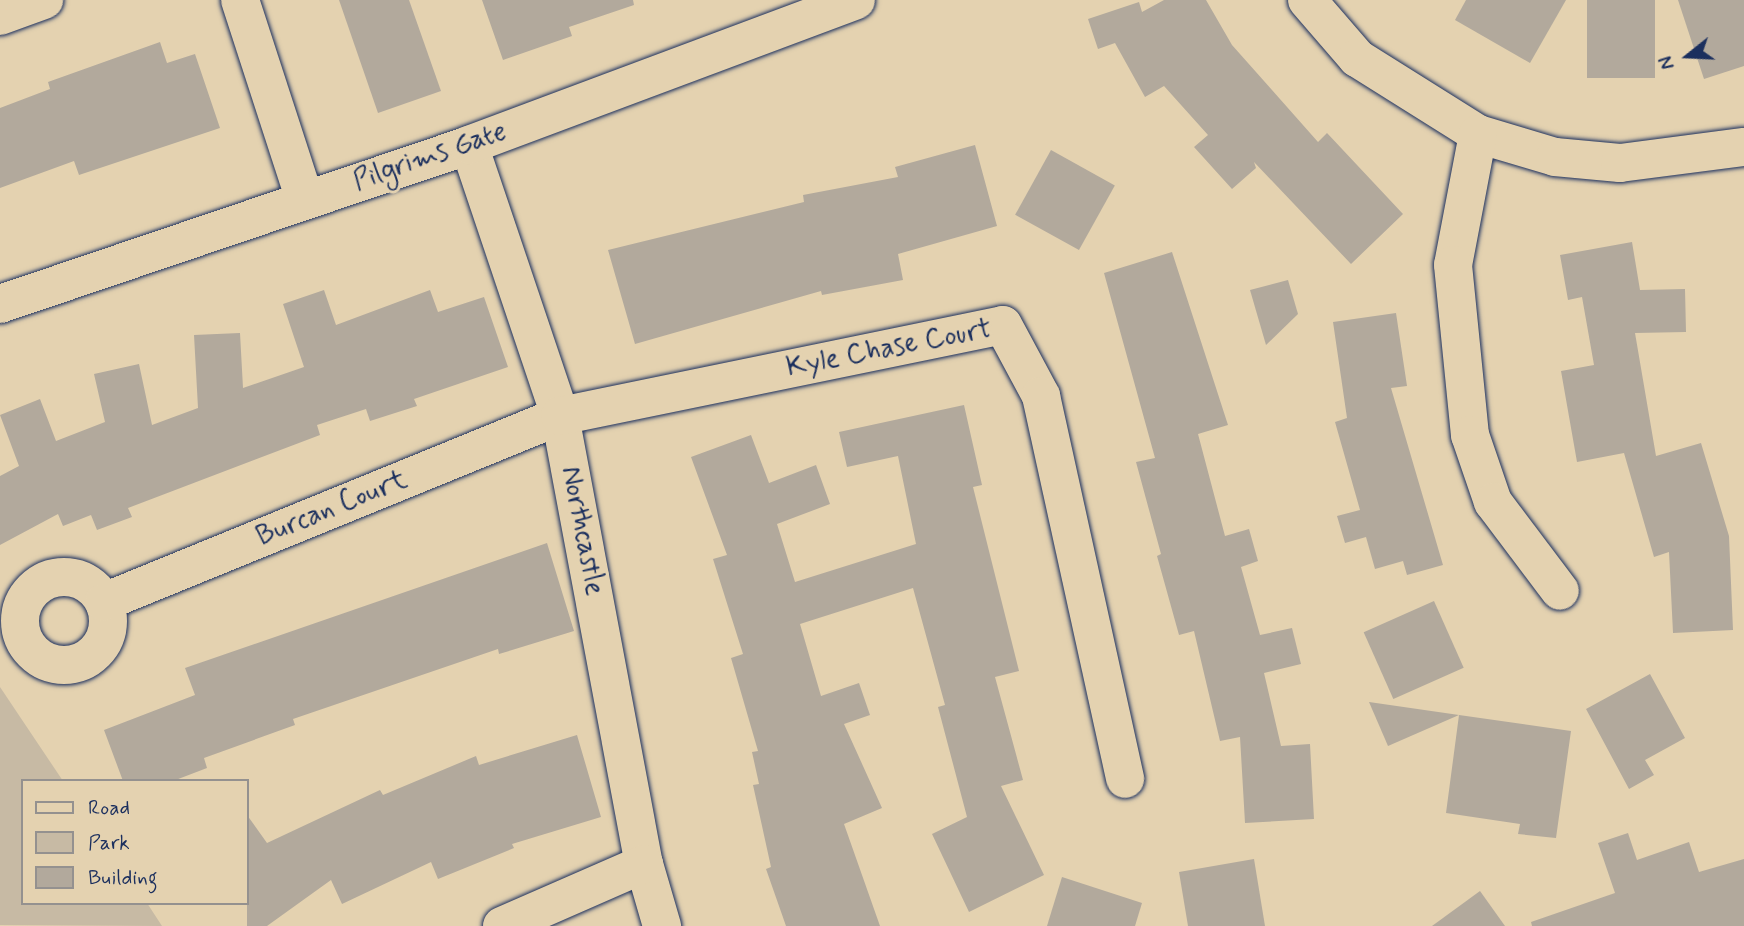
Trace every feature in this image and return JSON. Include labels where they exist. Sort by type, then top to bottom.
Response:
[{"type":"street","points":[[0,16],[44,0]]},
{"type":"street","points":[[240,0],[305,200]]},
{"type":"street","name":"Pilgrims Gate","points":[[0,304],[469,145],[856,0]]},
{"type":"street","points":[[1307,0],[1357,58],[1478,134],[1555,157],[1620,163],[1744,147]]},
{"type":"street","points":[[1478,134],[1452,265],[1470,435],[1493,502],[1560,591]]},
{"type":"street","name":"Northcastle","points":[[469,145],[560,416],[645,864],[662,926]]},
{"type":"street","name":"Kyle Chase Court","points":[[560,416],[1003,325],[1041,396],[1125,779]]},
{"type":"street","name":"Burcan Court","points":[[104,602],[560,416]]},
{"type":"street","points":[[502,926],[645,864]]},
{"type":"green space","points":[[0,687],[62,779],[21,779],[21,905],[148,905],[162,926],[0,925]]},
{"type":"building","points":[[339,0],[409,0],[441,91],[378,113]]},
{"type":"building","points":[[482,0],[633,0],[634,5],[569,27],[572,36],[503,60]]},
{"type":"building","points":[[1164,0],[1206,0],[1232,45],[1318,142],[1327,133],[1403,214],[1351,264],[1254,162],[1256,168],[1232,189],[1194,147],[1208,135],[1164,86],[1145,97],[1115,43],[1098,49],[1088,19],[1139,2],[1142,12]]},
{"type":"building","points":[[1466,0],[1566,0],[1530,63],[1455,20]]},
{"type":"building","points":[[1587,0],[1655,0],[1655,78],[1587,78]]},
{"type":"building","points":[[1678,0],[1744,0],[1744,66],[1704,79]]},
{"type":"building","points":[[160,42],[167,63],[195,54],[220,128],[79,175],[74,161],[0,188],[0,108],[50,89],[48,82]]},
{"type":"building","points":[[975,145],[997,226],[898,254],[903,280],[822,295],[821,291],[635,344],[608,250],[804,202],[803,195],[898,177],[895,167]]},
{"type":"building","points":[[1051,150],[1115,185],[1079,250],[1015,215]]},
{"type":"building","points":[[1632,242],[1640,290],[1685,289],[1686,332],[1635,333],[1656,456],[1701,443],[1729,536],[1733,630],[1673,633],[1669,552],[1654,557],[1624,453],[1577,462],[1561,371],[1594,365],[1582,297],[1568,300],[1560,255]]},
{"type":"building","points":[[1172,252],[1228,425],[1198,434],[1225,536],[1249,529],[1258,561],[1241,567],[1260,635],[1292,628],[1301,664],[1264,673],[1281,746],[1310,744],[1314,819],[1245,823],[1240,737],[1220,741],[1194,631],[1179,635],[1157,556],[1161,554],[1136,462],[1155,458],[1104,273]]},
{"type":"building","points":[[1288,280],[1298,314],[1266,345],[1250,290]]},
{"type":"building","points":[[324,290],[336,325],[430,290],[438,312],[484,297],[508,367],[414,399],[417,406],[370,421],[366,409],[317,425],[320,435],[128,508],[132,517],[97,530],[91,515],[63,526],[58,514],[0,545],[0,476],[19,466],[0,415],[40,399],[56,441],[105,422],[94,374],[139,364],[152,425],[198,408],[194,335],[240,333],[243,388],[304,367],[283,304]]},
{"type":"building","points":[[1396,313],[1407,386],[1391,388],[1443,565],[1407,575],[1403,561],[1375,569],[1366,537],[1345,543],[1337,516],[1360,510],[1335,422],[1347,418],[1333,322]]},
{"type":"building","points":[[964,405],[982,485],[973,487],[1019,671],[995,677],[1023,780],[1001,786],[1044,875],[969,912],[932,834],[967,817],[938,707],[945,705],[913,588],[800,624],[821,696],[859,683],[870,715],[844,724],[882,808],[844,824],[880,926],[786,926],[766,869],[771,867],[753,785],[759,784],[752,752],[758,751],[731,658],[743,654],[713,559],[727,555],[691,457],[751,435],[769,483],[816,465],[830,504],[777,524],[795,582],[916,544],[898,456],[847,467],[839,432]]},
{"type":"building","points":[[547,543],[574,631],[499,654],[498,649],[293,719],[295,725],[204,758],[207,768],[178,779],[122,779],[104,730],[195,695],[185,668]]},
{"type":"building","points":[[1434,601],[1464,668],[1393,699],[1364,632]]},
{"type":"building","points":[[1650,674],[1685,738],[1645,760],[1654,775],[1629,789],[1586,709]]},
{"type":"building","points":[[1369,702],[1459,715],[1388,746]]},
{"type":"building","points":[[1459,715],[1571,731],[1556,838],[1518,834],[1520,824],[1446,813]]},
{"type":"building","points":[[577,735],[601,817],[512,844],[514,848],[438,879],[431,862],[342,904],[331,880],[267,926],[247,926],[248,816],[267,843],[380,790],[383,795],[476,756],[479,765]]},
{"type":"building","points":[[1628,833],[1637,860],[1689,842],[1699,872],[1744,859],[1744,926],[1532,926],[1531,922],[1615,893],[1598,843]]},
{"type":"building","points":[[1254,859],[1265,926],[1188,926],[1179,872]]},
{"type":"building","points":[[1062,877],[1142,903],[1135,926],[1047,926]]},
{"type":"building","points":[[1480,891],[1505,926],[1432,926]]}]
